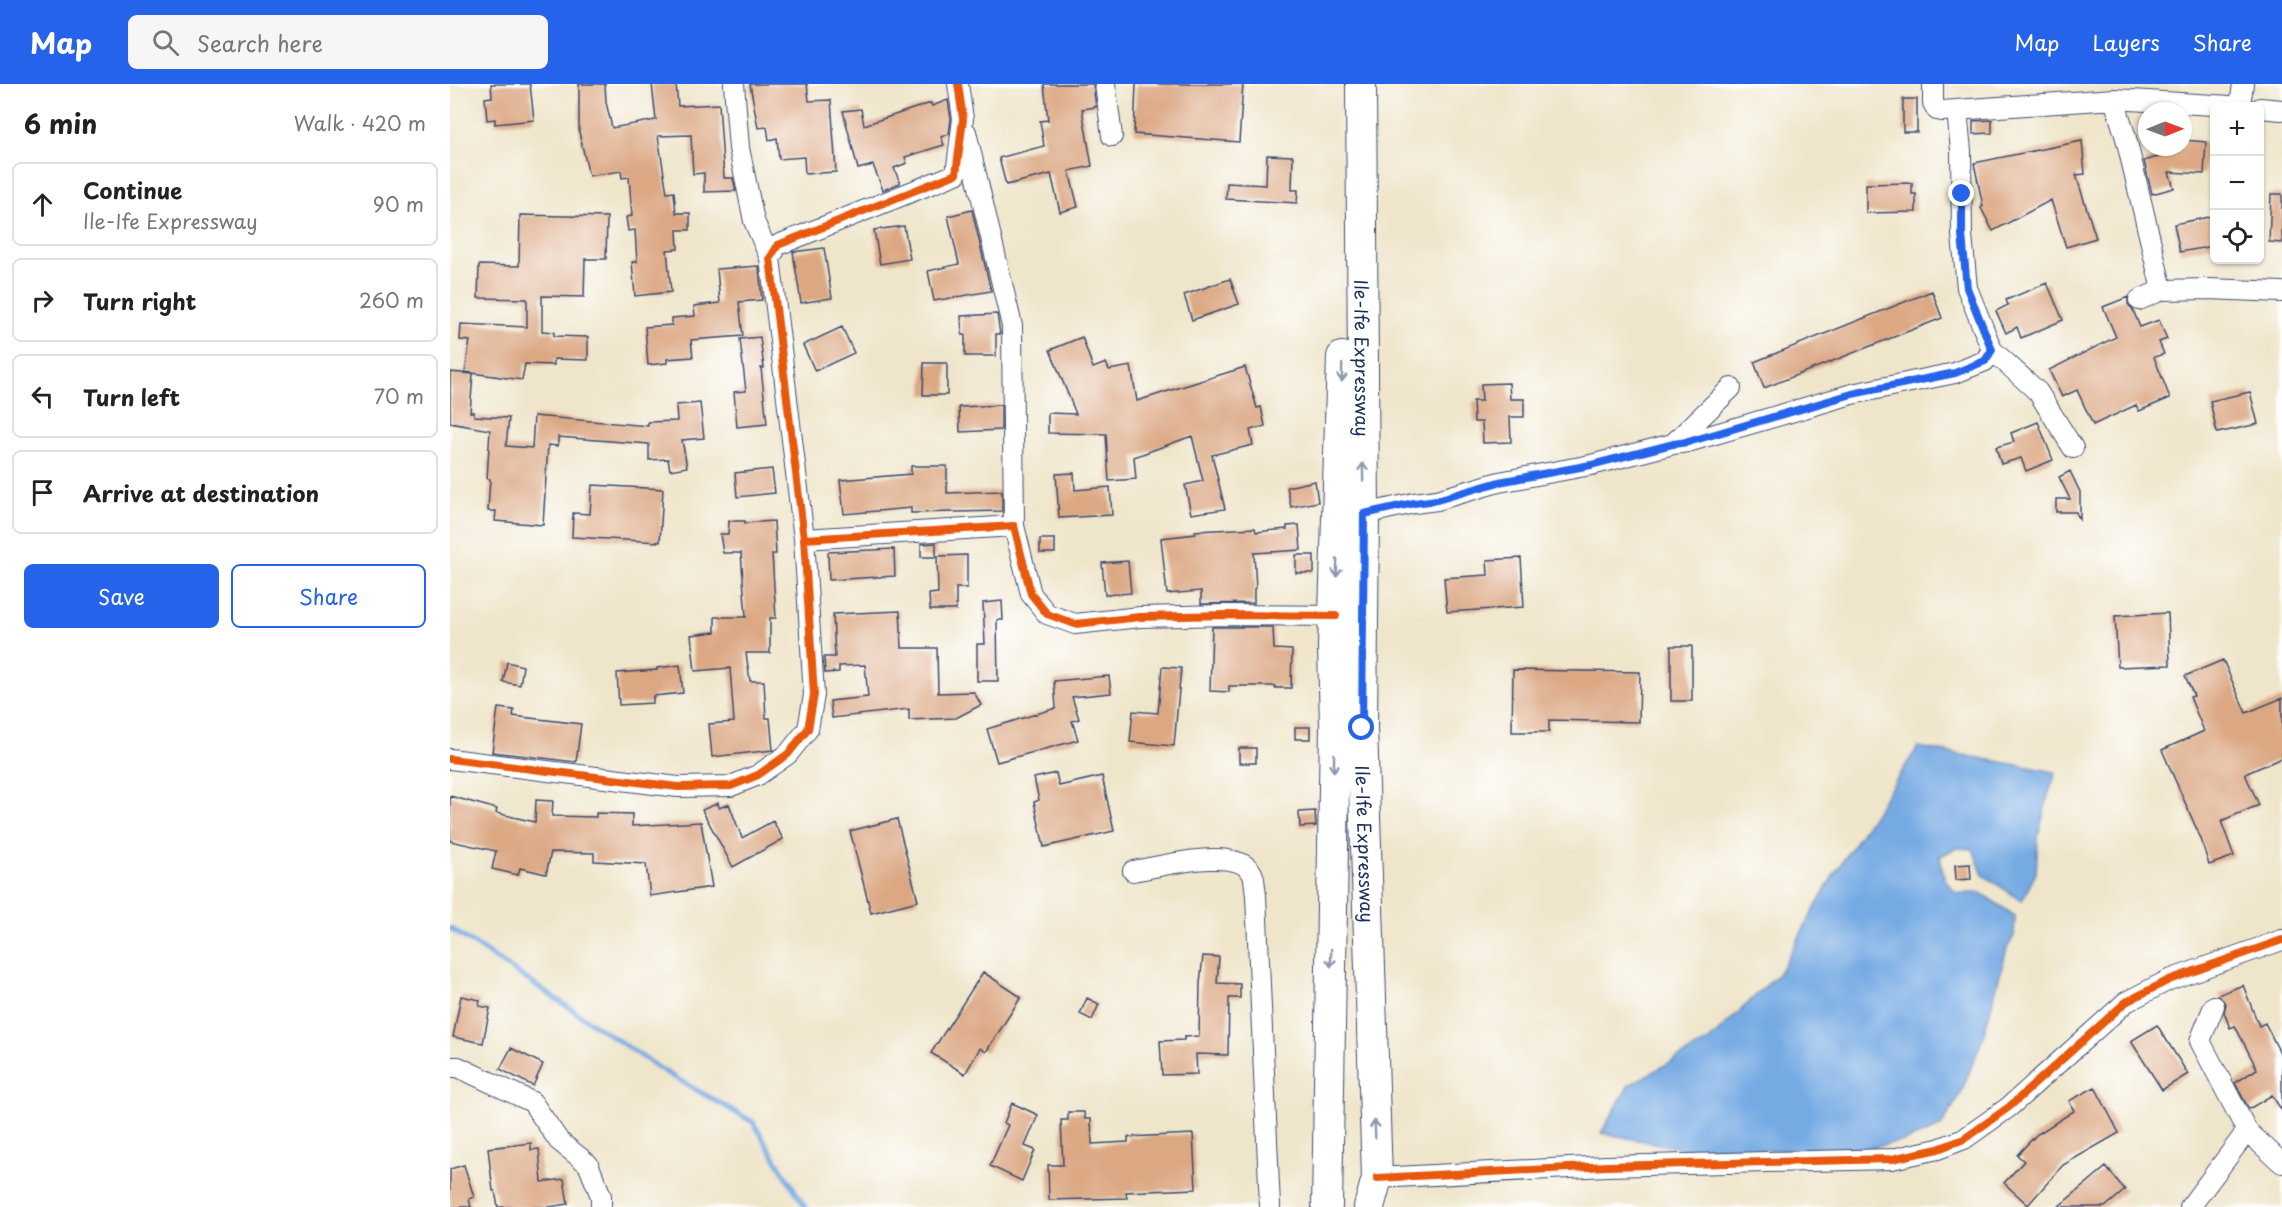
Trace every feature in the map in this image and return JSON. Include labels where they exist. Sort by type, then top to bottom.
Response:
[{"type":"main road","name":"Ile-Ife Expressway","points":[[1345,84],[1342,384],[1334,647],[1349,727],[1377,1178],[1369,1207]]},
{"type":"main road","name":"Ile-Ife Expressway","points":[[1327,1207],[1349,727],[1363,647],[1361,84]]},
{"type":"main road","points":[[1334,647],[1363,647]]},
{"type":"street","points":[[450,759],[678,787],[731,786],[758,775],[788,754],[808,729],[814,695],[804,538],[770,258],[754,221],[739,148],[734,84]]},
{"type":"street","points":[[958,84],[963,119],[1012,326],[1014,526],[1031,594],[1047,614],[1075,624],[1140,617],[1336,616]]},
{"type":"street","points":[[1106,84],[1112,136]]},
{"type":"street","points":[[1933,84],[1934,103],[1936,109],[1942,111],[2114,99],[2210,105]]},
{"type":"street","points":[[2241,102],[2243,84]]},
{"type":"street","points":[[2114,99],[2126,138],[2162,290]]},
{"type":"street","points":[[2264,108],[2282,110]]},
{"type":"street","points":[[1958,110],[1962,151],[1962,235],[1967,288],[1992,350],[2038,392],[2073,448]]},
{"type":"street","points":[[770,258],[778,245],[956,174],[963,119]]},
{"type":"street","points":[[2139,300],[2162,290],[2282,292]]},
{"type":"street","points":[[1364,514],[1437,500],[1499,482],[1591,465],[1688,442],[1852,394],[1955,373],[1985,361],[1992,350]]},
{"type":"street","points":[[1673,444],[1731,388]]},
{"type":"street","points":[[804,538],[1014,526]]},
{"type":"street","points":[[1133,871],[1219,858],[1239,861],[1252,872],[1256,896],[1270,1207]]},
{"type":"street","points":[[1377,1178],[1607,1166],[1892,1159],[1938,1149],[1964,1139],[2010,1107],[2126,1002],[2169,980],[2282,940]]},
{"type":"street","points":[[2214,1006],[2200,1041],[2247,1131],[2282,1163]]},
{"type":"street","points":[[450,1067],[458,1066],[532,1102],[559,1141],[588,1164],[601,1196],[601,1207]]},
{"type":"street","points":[[2190,1207],[2247,1131]]},
{"type":"water","points":[[1918,747],[2056,772],[2038,837],[2036,873],[2022,901],[1983,875],[1973,849],[1957,848],[1940,856],[1944,878],[1956,893],[1981,893],[2015,916],[2014,936],[2007,948],[1983,1037],[1961,1093],[1941,1127],[1908,1140],[1863,1149],[1684,1149],[1601,1133],[1629,1085],[1709,1041],[1779,973],[1833,876]]},
{"type":"building","points":[[491,84],[530,84],[534,120],[495,124],[495,119],[487,120],[485,98],[492,97]]},
{"type":"building","points":[[579,84],[605,84],[606,102],[612,128],[656,120],[652,84],[676,84],[678,106],[719,104],[724,178],[733,178],[736,191],[704,192],[704,173],[693,174],[691,135],[658,136],[667,193],[674,192],[676,213],[690,213],[690,230],[677,230],[678,249],[667,250],[671,292],[635,296],[632,262],[637,262],[635,230],[628,231],[626,217],[632,216],[629,177],[622,178],[621,171],[589,176],[579,132]]},
{"type":"building","points":[[750,84],[807,84],[809,101],[831,100],[836,172],[805,174],[804,157],[779,159],[777,138],[769,140],[767,127],[758,128]]},
{"type":"building","points":[[1044,84],[1093,84],[1096,107],[1082,109],[1092,166],[1069,171],[1078,207],[1060,212],[1051,174],[1006,185],[999,158],[1044,146],[1040,121],[1048,120]]},
{"type":"building","points":[[1136,84],[1243,84],[1239,142],[1134,134]]},
{"type":"building","points":[[1903,99],[1917,99],[1917,132],[1903,132]]},
{"type":"building","points":[[948,100],[951,119],[949,134],[941,137],[944,145],[905,157],[907,163],[894,168],[900,183],[883,190],[873,165],[858,169],[843,111],[861,109],[864,125],[931,103],[932,106]]},
{"type":"building","points":[[1992,120],[1992,133],[1973,134],[1973,121]]},
{"type":"building","points":[[2082,141],[2085,174],[2076,175],[2096,238],[2066,247],[2051,200],[1993,231],[1981,208],[1983,206],[1974,163]]},
{"type":"building","points":[[2192,141],[2206,142],[2204,174],[2169,172],[2174,188],[2152,194],[2144,161],[2162,156],[2192,156]]},
{"type":"building","points":[[1267,155],[1293,156],[1292,190],[1298,190],[1297,203],[1226,199],[1227,183],[1266,185]]},
{"type":"building","points":[[1912,183],[1912,194],[1916,194],[1916,212],[1866,213],[1866,184]]},
{"type":"building","points":[[2271,194],[2282,194],[2282,243],[2269,242]]},
{"type":"building","points":[[972,210],[991,291],[934,301],[928,271],[959,264],[948,216]]},
{"type":"building","points":[[520,215],[607,217],[606,259],[585,259],[584,297],[542,296],[542,331],[554,332],[554,336],[588,337],[588,360],[554,359],[554,365],[525,364],[522,380],[465,372],[470,341],[460,340],[461,324],[527,327],[527,299],[478,298],[479,265],[519,266]]},
{"type":"building","points":[[2210,217],[2210,247],[2180,252],[2174,224]]},
{"type":"building","points":[[904,226],[910,259],[880,264],[874,230]]},
{"type":"building","points":[[824,248],[832,298],[801,303],[793,252]]},
{"type":"building","points":[[759,266],[762,300],[739,302],[743,336],[691,340],[693,357],[667,359],[667,363],[648,365],[645,327],[672,325],[672,318],[695,316],[694,306],[720,303],[717,269]]},
{"type":"building","points":[[1230,279],[1239,304],[1192,320],[1184,295]]},
{"type":"building","points":[[2047,283],[2063,320],[2021,338],[2017,327],[2006,333],[1996,311],[2008,305],[2006,300]]},
{"type":"building","points":[[1932,291],[1942,318],[1764,388],[1754,362]]},
{"type":"building","points":[[2128,297],[2128,304],[2140,327],[2159,320],[2167,339],[2159,342],[2164,354],[2154,357],[2170,398],[2139,411],[2136,405],[2093,425],[2077,390],[2062,397],[2049,370],[2116,337],[2103,307]]},
{"type":"building","points":[[997,314],[1000,334],[996,334],[996,356],[965,356],[965,335],[962,335],[961,316]]},
{"type":"building","points":[[842,327],[854,353],[815,371],[803,345]]},
{"type":"building","points":[[760,337],[767,424],[737,427],[734,392],[746,391],[740,339]]},
{"type":"building","points":[[1082,337],[1093,368],[1106,363],[1109,370],[1131,366],[1137,401],[1245,367],[1257,408],[1261,407],[1265,426],[1250,430],[1253,445],[1212,455],[1225,509],[1191,514],[1185,485],[1203,481],[1192,436],[1134,457],[1136,479],[1109,481],[1106,434],[1048,433],[1048,413],[1076,414],[1050,350]]},
{"type":"building","points":[[924,363],[947,363],[947,395],[923,395]]},
{"type":"building","points":[[450,372],[473,374],[470,412],[474,412],[474,416],[509,418],[506,446],[532,448],[534,416],[648,426],[648,422],[677,421],[676,405],[700,403],[704,438],[682,440],[687,467],[670,470],[668,459],[649,460],[649,444],[558,437],[558,446],[548,445],[543,525],[495,521],[496,511],[488,511],[490,430],[450,423]]},
{"type":"building","points":[[1509,383],[1510,399],[1524,399],[1524,417],[1510,417],[1511,442],[1483,443],[1482,422],[1474,422],[1473,401],[1482,401],[1481,384]]},
{"type":"building","points":[[2250,392],[2258,424],[2217,433],[2210,401]]},
{"type":"building","points":[[1001,405],[1001,430],[960,432],[959,407]]},
{"type":"building","points":[[2038,422],[2053,460],[2026,471],[2021,458],[2001,464],[1996,447],[2014,442],[2011,433]]},
{"type":"building","points":[[911,466],[947,466],[947,493],[1002,491],[1002,511],[911,513],[911,508],[844,514],[840,480],[911,474]]},
{"type":"building","points":[[772,469],[775,493],[737,497],[735,473]]},
{"type":"building","points":[[2070,471],[2080,492],[2080,521],[2076,512],[2056,512],[2056,499],[2070,499],[2059,477]]},
{"type":"building","points":[[1074,473],[1075,490],[1110,487],[1112,515],[1059,518],[1056,474]]},
{"type":"building","points":[[1315,481],[1318,502],[1291,507],[1287,487]]},
{"type":"building","points":[[592,485],[663,489],[660,542],[572,537],[573,513],[590,514]]},
{"type":"building","points":[[729,521],[745,521],[745,523],[774,521],[776,554],[772,554],[776,618],[770,618],[770,653],[746,653],[750,681],[764,681],[766,718],[770,718],[773,750],[712,757],[709,724],[734,722],[730,668],[695,671],[691,635],[715,632],[715,617],[746,617],[741,553],[723,553],[720,534],[728,534]]},
{"type":"building","points":[[1299,525],[1301,550],[1254,553],[1256,588],[1254,589],[1254,603],[1201,604],[1201,591],[1167,594],[1161,538],[1196,534],[1195,531],[1255,528],[1256,532],[1287,529],[1287,526]]},
{"type":"building","points":[[1040,539],[1055,539],[1055,553],[1040,553]]},
{"type":"building","points":[[936,543],[936,557],[921,557],[921,544]]},
{"type":"building","points":[[894,549],[895,576],[829,580],[828,552]]},
{"type":"building","points":[[967,555],[967,588],[956,588],[956,610],[930,610],[929,594],[938,593],[937,556]]},
{"type":"building","points":[[1296,555],[1314,555],[1314,573],[1296,573]]},
{"type":"building","points":[[1521,558],[1524,607],[1447,612],[1444,578],[1488,575],[1487,560]]},
{"type":"building","points":[[1128,561],[1131,593],[1105,595],[1102,563]]},
{"type":"building","points":[[1002,601],[1003,620],[997,620],[998,681],[977,681],[977,644],[985,644],[983,603]]},
{"type":"building","points":[[900,611],[902,648],[937,648],[938,693],[974,692],[981,705],[956,718],[909,720],[909,709],[832,718],[830,701],[868,697],[865,665],[839,666],[839,672],[825,673],[824,657],[835,657],[833,614]]},
{"type":"building","points":[[2168,613],[2170,665],[2118,667],[2115,616]]},
{"type":"building","points":[[1212,627],[1273,627],[1274,649],[1292,650],[1291,688],[1229,686],[1229,692],[1210,691]]},
{"type":"building","points":[[1671,646],[1692,646],[1692,701],[1671,701]]},
{"type":"building","points":[[2223,660],[2246,713],[2282,698],[2282,758],[2245,774],[2259,805],[2221,821],[2234,856],[2209,865],[2201,839],[2162,750],[2204,731],[2190,697],[2194,696],[2185,676]]},
{"type":"building","points":[[507,662],[523,666],[520,685],[503,682]]},
{"type":"building","points":[[680,665],[683,693],[653,696],[653,703],[619,705],[617,673],[657,670],[657,668]]},
{"type":"building","points":[[1162,667],[1181,668],[1174,746],[1130,742],[1133,711],[1158,713]]},
{"type":"building","points":[[1513,670],[1640,672],[1639,722],[1549,720],[1549,732],[1512,732]]},
{"type":"building","points":[[1109,676],[1111,693],[1072,697],[1079,719],[1072,721],[1078,740],[997,762],[987,729],[1056,708],[1054,681]]},
{"type":"building","points":[[498,708],[514,710],[513,716],[581,724],[576,762],[492,752]]},
{"type":"building","points":[[1295,727],[1310,727],[1310,739],[1295,739]]},
{"type":"building","points":[[1239,748],[1256,748],[1256,763],[1239,763]]},
{"type":"building","points":[[1056,773],[1059,786],[1102,776],[1114,831],[1044,847],[1034,802],[1039,800],[1034,778]]},
{"type":"building","points":[[450,796],[497,809],[496,813],[535,822],[536,800],[553,801],[552,816],[596,817],[596,813],[632,814],[632,826],[701,822],[712,887],[650,896],[646,864],[594,861],[594,853],[551,852],[546,874],[520,868],[518,875],[492,869],[496,851],[450,841]]},
{"type":"building","points":[[718,803],[719,808],[729,804],[742,838],[773,821],[783,839],[733,867],[702,810]]},
{"type":"building","points":[[1315,811],[1316,826],[1300,827],[1299,812]]},
{"type":"building","points":[[897,819],[918,901],[871,913],[850,831]]},
{"type":"building","points":[[1970,864],[1971,879],[1956,880],[1955,865]]},
{"type":"building","points":[[1203,956],[1219,957],[1217,983],[1240,984],[1240,998],[1229,998],[1228,1055],[1196,1054],[1197,1074],[1162,1075],[1160,1041],[1184,1040],[1184,1037],[1199,1036]]},
{"type":"building","points":[[983,972],[1021,997],[986,1052],[980,1048],[965,1074],[931,1053]]},
{"type":"building","points":[[2243,985],[2259,1026],[2265,1023],[2282,1057],[2282,1111],[2272,1095],[2249,1109],[2235,1083],[2257,1069],[2235,1026],[2230,1028],[2224,1012],[2226,1004],[2218,995]]},
{"type":"building","points":[[461,996],[480,1000],[479,1006],[490,1008],[483,1043],[453,1037]]},
{"type":"building","points":[[1087,998],[1099,1004],[1092,1020],[1080,1014]]},
{"type":"building","points":[[2157,1025],[2188,1074],[2162,1090],[2131,1041]]},
{"type":"building","points":[[511,1048],[543,1064],[533,1086],[500,1069]]},
{"type":"building","points":[[2095,1087],[2119,1133],[2063,1165],[2028,1205],[2004,1183],[2024,1161],[2017,1155],[2036,1135],[2074,1111],[2069,1101]]},
{"type":"building","points":[[1012,1103],[1038,1115],[1025,1146],[1035,1150],[1022,1181],[990,1166],[1008,1125],[1004,1123]]},
{"type":"building","points":[[1068,1112],[1084,1112],[1085,1119],[1091,1119],[1092,1144],[1128,1142],[1128,1137],[1193,1134],[1196,1189],[1126,1192],[1127,1198],[1049,1200],[1048,1165],[1063,1165],[1061,1120],[1068,1120]]},
{"type":"building","points":[[531,1143],[531,1150],[539,1149],[542,1182],[564,1179],[568,1204],[549,1207],[498,1207],[495,1191],[493,1191],[488,1148]]},
{"type":"building","points":[[464,1165],[474,1197],[469,1199],[471,1207],[450,1207],[450,1169]]},
{"type":"building","points":[[2106,1167],[2125,1190],[2105,1207],[2058,1207]]},
{"type":"waterway","points":[[450,928],[665,1072],[753,1122],[805,1207]]},
{"type":"cycle path","points":[[450,759],[678,787],[731,786],[758,775],[788,754],[808,729],[814,695],[804,539],[770,258],[778,245],[956,174],[963,119],[958,84]]},
{"type":"cycle path","points":[[804,539],[1014,526],[1031,594],[1047,614],[1075,624],[1140,617],[1336,616]]},
{"type":"cycle path","points":[[1377,1178],[1607,1166],[1892,1159],[1938,1149],[1964,1139],[2009,1107],[2126,1002],[2169,980],[2282,940]]},
{"type":"route","points":[[1362,728],[1364,514],[1437,500],[1499,482],[1591,465],[1688,442],[1852,394],[1955,373],[1985,361],[1992,350],[1967,288],[1962,235],[1962,194]]}]
